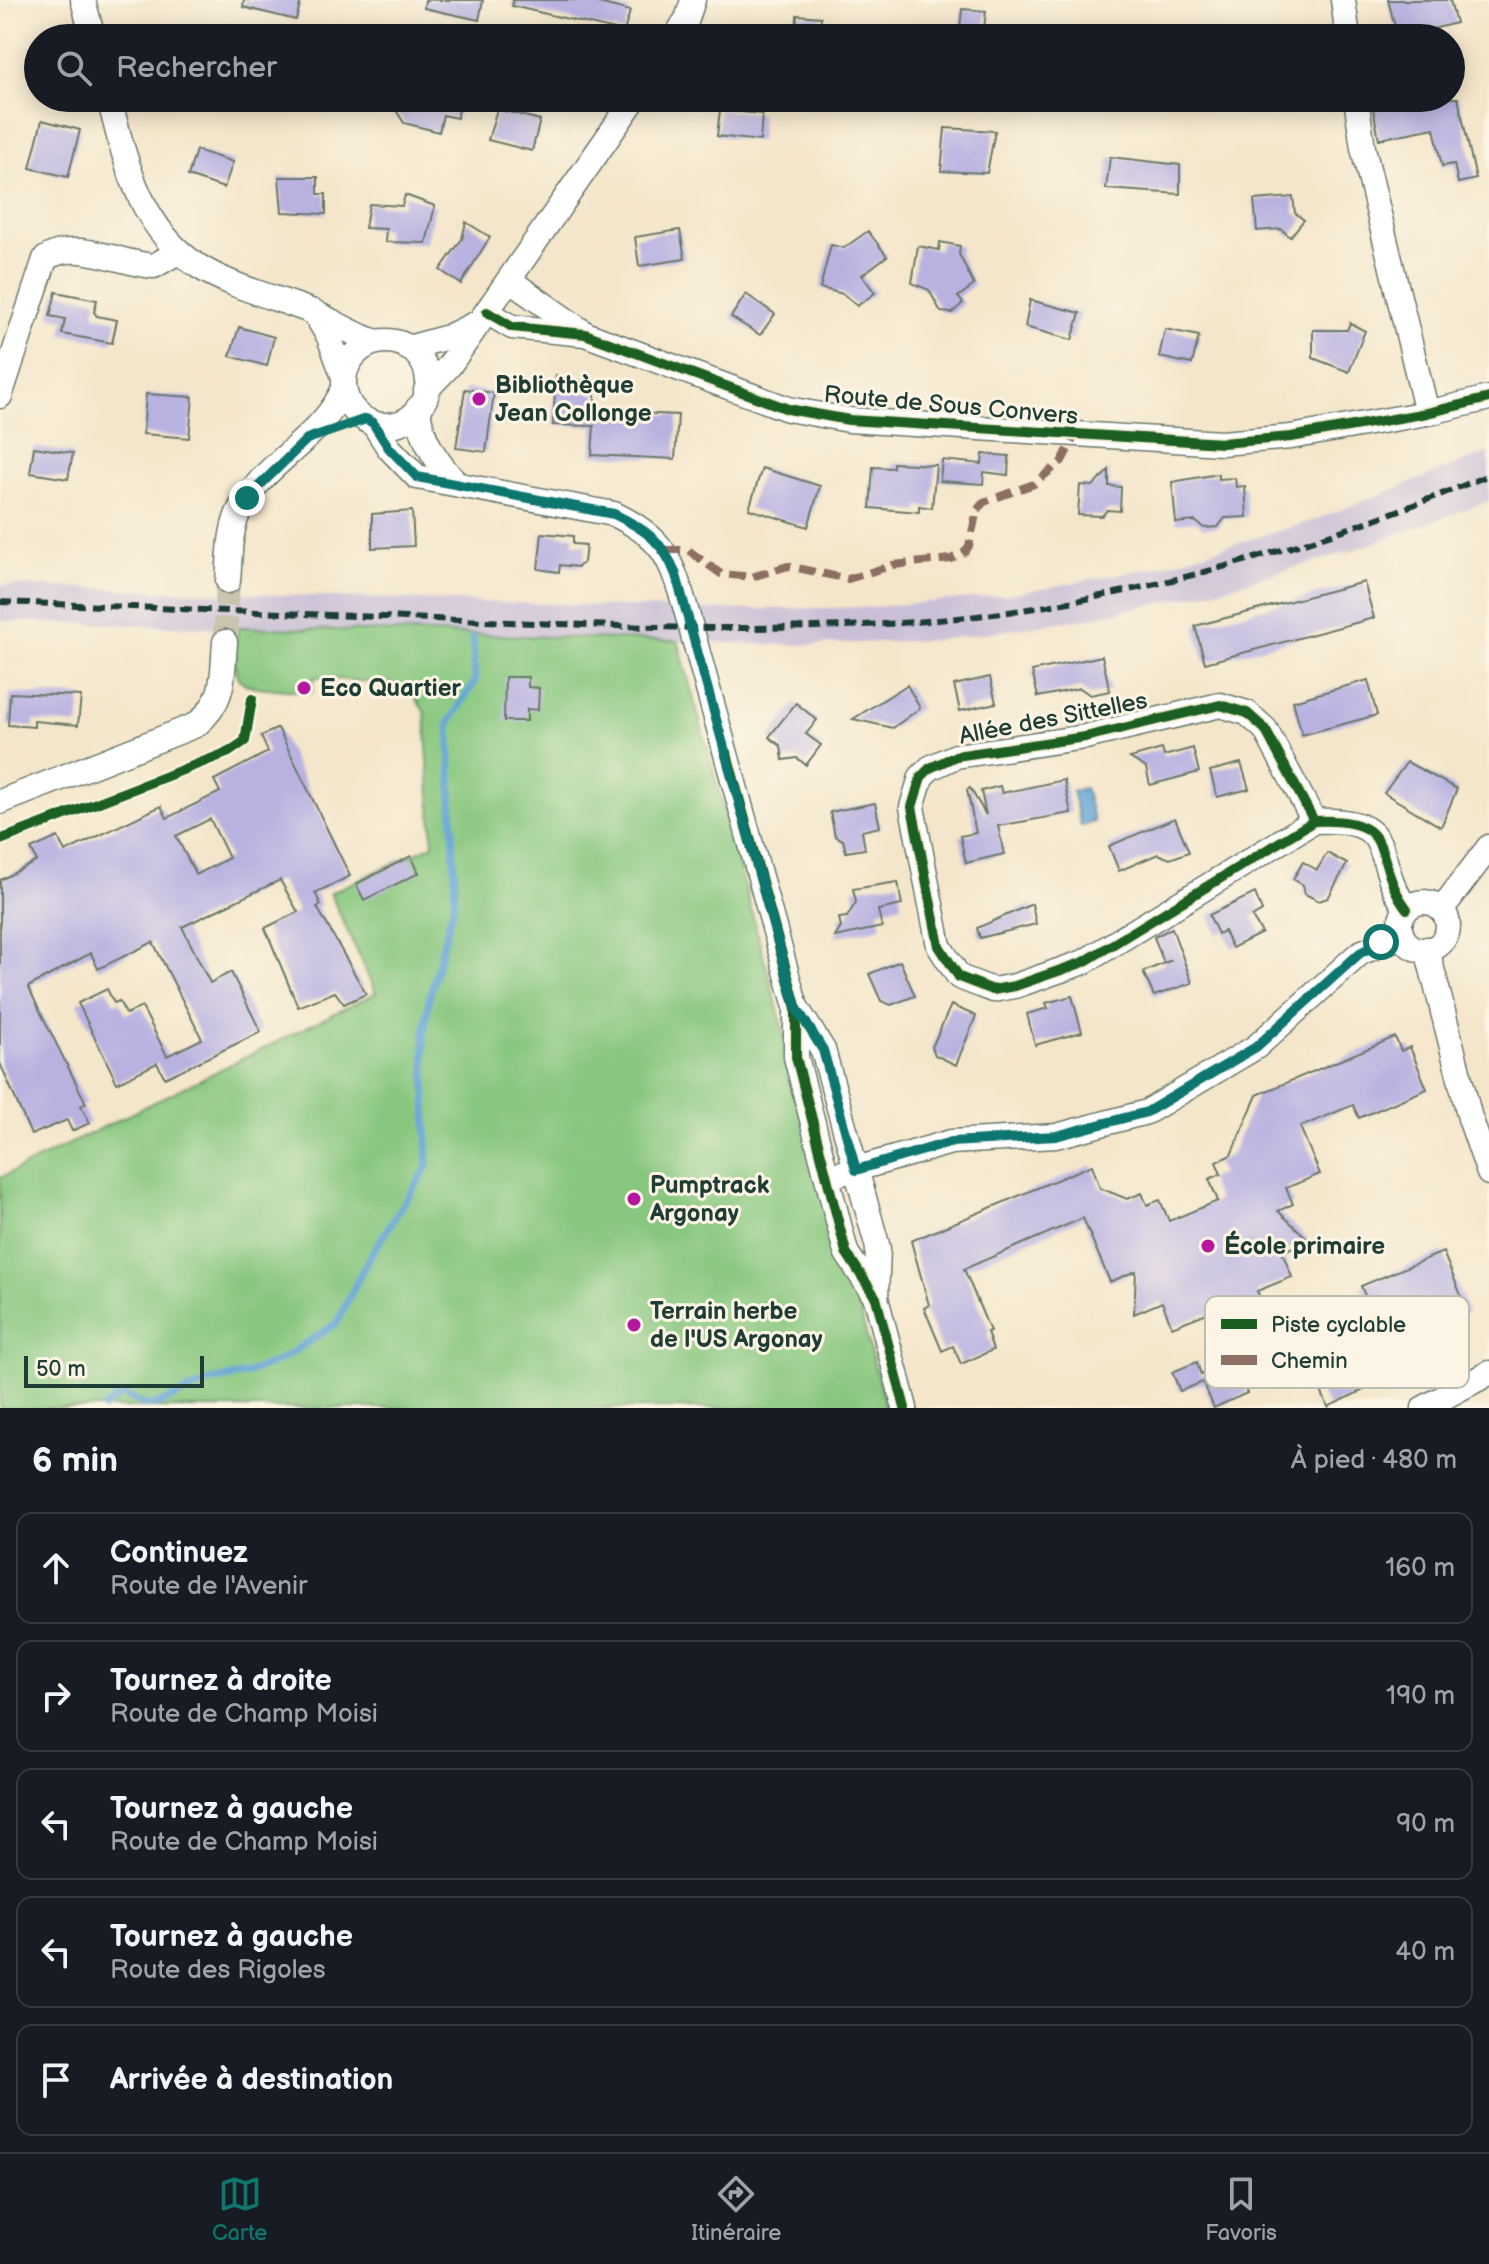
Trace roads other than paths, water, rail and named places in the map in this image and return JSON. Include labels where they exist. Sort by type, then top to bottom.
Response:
[{"type":"street","points":[[83,0],[89,24]]},
{"type":"street","points":[[684,24],[693,0]]},
{"type":"street","points":[[1343,0],[1346,24]]},
{"type":"street","points":[[113,112],[142,202],[158,231],[178,252],[223,279],[314,312],[377,342]]},
{"type":"street","points":[[307,439],[370,421],[398,423],[422,399],[449,366],[625,112]]},
{"type":"street","points":[[1358,112],[1363,148],[1427,413]]},
{"type":"street","points":[[0,396],[45,259],[52,253],[76,250],[154,266],[178,252]]},
{"type":"street","name":"Route de Sous Convers","points":[[509,280],[585,334]]},
{"type":"street","points":[[314,312],[329,337],[353,408],[370,421],[389,448],[417,477],[614,514],[643,528],[665,550],[685,606],[796,1007],[796,1057],[846,1252],[876,1298]]},
{"type":"street","points":[[408,348],[448,337],[483,317]]},
{"type":"street","name":"Route de Sous Convers","points":[[483,317],[512,327],[585,334],[788,409],[849,420],[1222,443],[1291,437],[1427,413],[1489,398]]},
{"type":"street","points":[[228,581],[231,539],[240,509],[272,470],[307,439],[338,402],[353,357],[377,342],[387,341],[408,348],[422,361],[420,426],[434,458],[457,484]]},
{"type":"street","points":[[0,802],[196,725],[216,706],[220,695],[225,642]]},
{"type":"street","name":"Allée des Sittelles","points":[[1220,705],[1247,713],[1265,729],[1314,821],[1084,962],[1015,986],[993,990],[959,977],[939,946],[912,807],[921,777],[930,768],[956,756],[1085,737],[1220,705]]},
{"type":"street","points":[[1314,821],[1362,824],[1377,838],[1387,858],[1391,882],[1407,909]]},
{"type":"street","points":[[1441,910],[1489,847]]},
{"type":"street","points":[[1425,902],[1441,910],[1448,926],[1441,942],[1427,949],[1415,948],[1402,936],[1402,917],[1407,909],[1425,902]]},
{"type":"street","points":[[828,1177],[951,1142],[1056,1136],[1147,1112],[1256,1047],[1360,953],[1402,936]]},
{"type":"street","points":[[1427,949],[1470,1118],[1489,1171]]},
{"type":"street","points":[[796,1007],[823,1050],[878,1248],[876,1298],[905,1408]]},
{"type":"street","points":[[1469,1384],[1489,1373]]},
{"type":"street","points":[[1424,1408],[1461,1388]]},
{"type":"water","points":[[1085,788],[1094,822],[1081,826],[1072,791]]},
{"type":"waterway","points":[[104,1408],[121,1394],[148,1406],[211,1381],[246,1374],[282,1359],[337,1323],[367,1261],[428,1166],[424,1033],[429,999],[454,903],[455,883],[449,723],[475,681],[473,638]]},
{"type":"tunnel","points":[[225,642],[228,581]]},
{"type":"railway","points":[[0,602],[676,627],[803,627],[931,621],[1058,604],[1246,561],[1368,521],[1489,475]]},
{"type":"place","name":"Bibliothèque Jean Collonge","points":[[479,399]]},
{"type":"place","name":"Eco Quartier","points":[[304,688]]},
{"type":"place","name":"Pumptrack Argonay","points":[[634,1199]]},
{"type":"place","name":"École primaire","points":[[1208,1246]]},
{"type":"place","name":"Terrain herbe de l'US Argonay","points":[[634,1325]]}]
